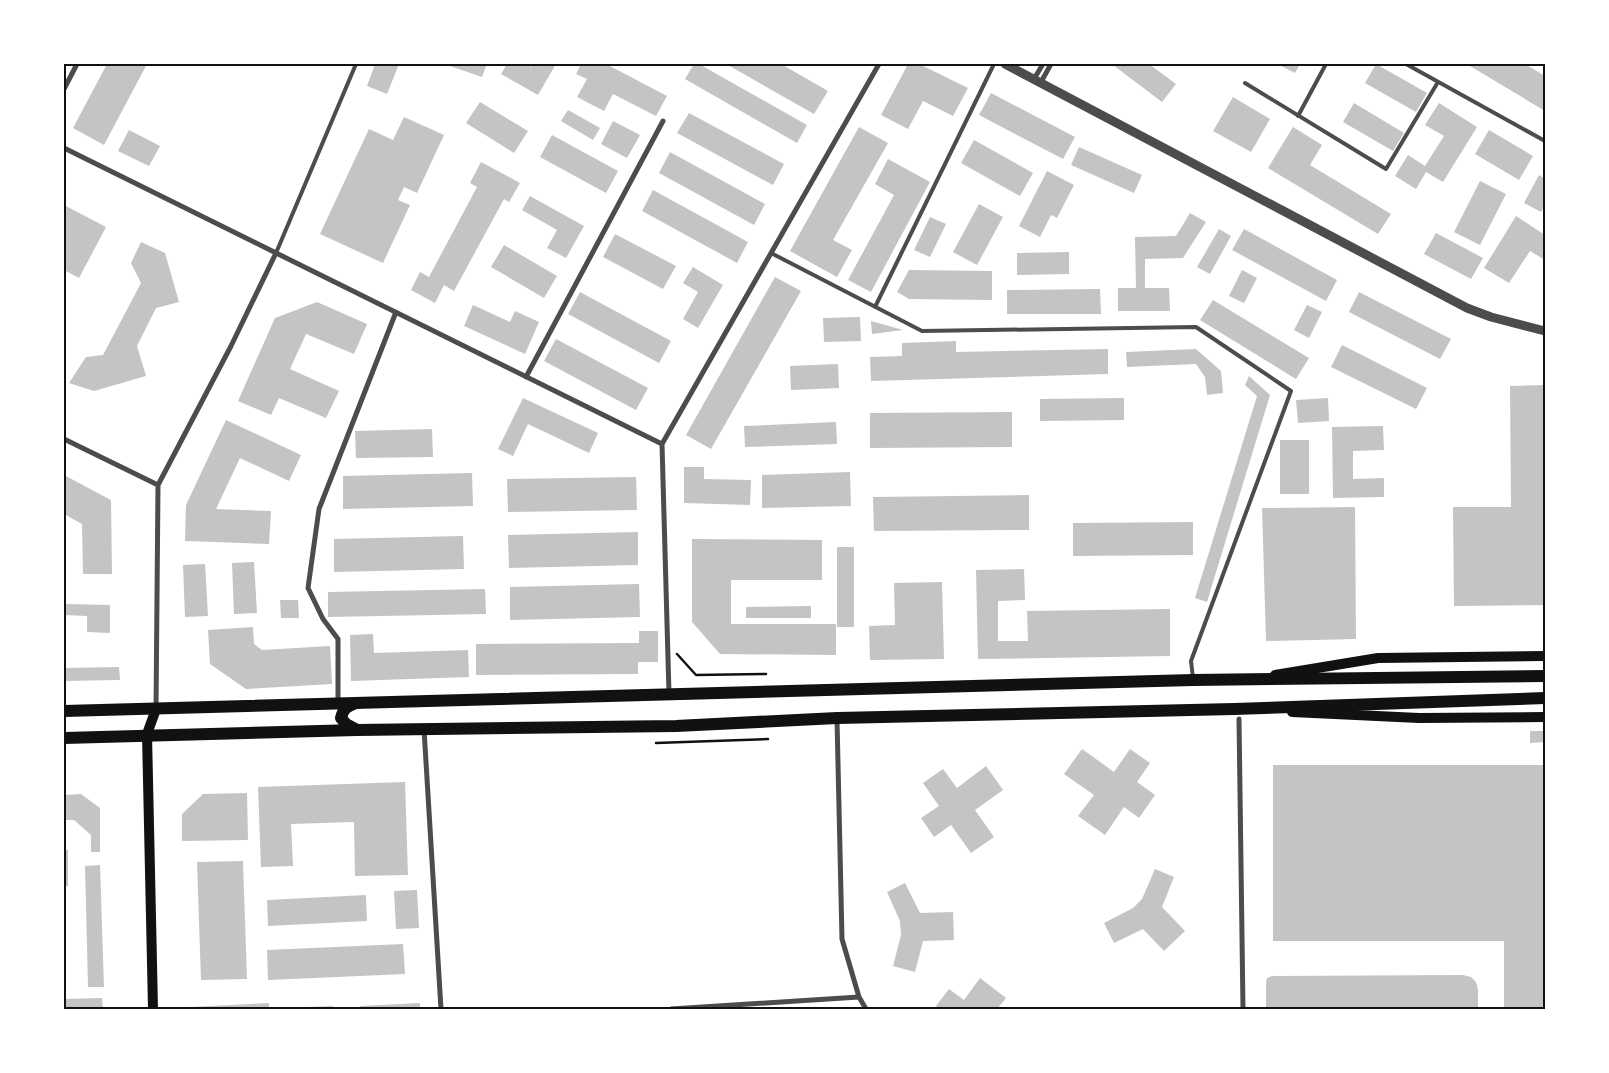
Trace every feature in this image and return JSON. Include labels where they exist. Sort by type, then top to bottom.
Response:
[{"type":"main road","points":[[1247,680],[1378,658],[1545,656]]},
{"type":"main road","points":[[64,711],[1193,680],[1545,676]]},
{"type":"main road","points":[[1236,714],[1545,698]]},
{"type":"main road","points":[[356,702],[343,711],[341,718],[346,724],[357,730]]},
{"type":"main road","points":[[153,1009],[148,734],[156,708]]},
{"type":"main road","points":[[64,738],[148,734],[676,726],[837,718],[1236,714],[1419,718],[1545,717]]},
{"type":"street","points":[[64,89],[77,64]]},
{"type":"street","points":[[669,694],[662,444],[879,64]]},
{"type":"street","points":[[1005,64],[1467,308],[1492,317],[1545,330]]},
{"type":"street","points":[[1038,80],[1043,64]]},
{"type":"street","points":[[1038,80],[1051,64]]},
{"type":"street","points":[[526,377],[662,122]]},
{"type":"street","points":[[64,148],[662,444]]},
{"type":"street","points":[[156,708],[158,485],[231,346],[276,253]]},
{"type":"street","points":[[338,703],[338,639],[323,619],[308,588],[319,509],[396,312]]},
{"type":"street","points":[[64,439],[158,485]]},
{"type":"street","points":[[1236,714],[1243,1009]]},
{"type":"street","points":[[837,718],[842,939],[859,997],[866,1009]]},
{"type":"street","points":[[424,729],[442,1009]]},
{"type":"street","points":[[671,1009],[859,997]]},
{"type":"lane","points":[[276,253],[356,64]]},
{"type":"lane","points":[[875,307],[994,64]]},
{"type":"lane","points":[[1298,116],[1326,64]]},
{"type":"lane","points":[[1406,64],[1545,141]]},
{"type":"lane","points":[[1245,83],[1386,169],[1438,82]]},
{"type":"lane","points":[[771,253],[922,331],[1196,327],[1291,391],[1192,661],[1193,680]]},
{"type":"path","points":[[677,645],[677,654],[696,675],[766,674]]},
{"type":"path","points":[[656,742],[768,739]]},
{"type":"building","points":[[107,64],[147,64],[104,145],[73,128]]},
{"type":"building","points":[[375,64],[399,64],[387,94],[367,86]]},
{"type":"building","points":[[444,64],[487,64],[482,77]]},
{"type":"building","points":[[507,64],[526,64],[531,67],[533,64],[556,64],[538,95],[501,74]]},
{"type":"building","points":[[581,64],[606,64],[667,96],[656,116],[613,94],[604,111],[577,97],[587,79],[576,74]]},
{"type":"building","points":[[694,64],[699,64],[807,125],[797,143],[685,79]]},
{"type":"building","points":[[726,64],[781,64],[828,91],[814,114]]},
{"type":"building","points":[[908,64],[919,64],[968,88],[953,116],[923,101],[908,129],[881,115]]},
{"type":"building","points":[[1114,64],[1149,64],[1176,84],[1162,102]]},
{"type":"building","points":[[1277,64],[1300,64],[1295,73]]},
{"type":"building","points":[[1376,64],[1427,93],[1416,112],[1365,83]]},
{"type":"building","points":[[1471,64],[1525,64],[1545,76],[1545,111],[1470,66]]},
{"type":"building","points":[[991,93],[1075,137],[1063,159],[979,115]]},
{"type":"building","points":[[1233,97],[1270,119],[1251,152],[1213,131]]},
{"type":"building","points":[[480,102],[528,131],[514,153],[466,123]]},
{"type":"building","points":[[1354,103],[1404,133],[1393,151],[1343,122]]},
{"type":"building","points":[[1439,103],[1477,127],[1443,182],[1426,172],[1416,189],[1395,176],[1408,155],[1425,166],[1444,136],[1425,125]]},
{"type":"building","points":[[568,110],[600,128],[593,140],[561,121]]},
{"type":"building","points":[[689,113],[784,164],[773,185],[677,133]]},
{"type":"building","points":[[404,117],[444,135],[417,193],[404,187],[398,200],[410,205],[383,263],[320,234],[369,129],[393,140]]},
{"type":"building","points":[[613,121],[640,135],[627,158],[601,144]]},
{"type":"building","points":[[859,127],[888,143],[833,240],[852,250],[837,277],[790,251]]},
{"type":"building","points":[[1293,127],[1322,145],[1310,165],[1391,214],[1378,234],[1268,168]]},
{"type":"building","points":[[129,130],[160,146],[149,166],[118,151]]},
{"type":"building","points":[[1489,130],[1533,156],[1519,180],[1475,154]]},
{"type":"building","points":[[552,135],[618,171],[606,193],[540,157]]},
{"type":"building","points":[[974,140],[1033,173],[1020,196],[961,163]]},
{"type":"building","points":[[1079,147],[1142,175],[1134,193],[1071,165]]},
{"type":"building","points":[[670,152],[765,204],[754,225],[659,173]]},
{"type":"building","points":[[888,159],[930,182],[871,292],[848,280],[894,195],[875,184]]},
{"type":"building","points":[[481,162],[520,183],[509,202],[504,199],[454,291],[444,285],[435,303],[411,290],[420,272],[429,277],[477,187],[470,183]]},
{"type":"building","points":[[1047,171],[1074,185],[1057,218],[1051,215],[1040,237],[1019,226]]},
{"type":"building","points":[[1539,175],[1545,179],[1545,205],[1541,212],[1524,203]]},
{"type":"building","points":[[1480,181],[1506,194],[1480,245],[1454,232]]},
{"type":"building","points":[[653,190],[748,242],[737,263],[642,211]]},
{"type":"building","points":[[530,196],[584,226],[566,258],[547,248],[557,230],[522,210]]},
{"type":"building","points":[[979,204],[1003,217],[977,265],[953,252]]},
{"type":"building","points":[[64,205],[106,227],[79,278],[64,270]]},
{"type":"building","points":[[1190,213],[1206,222],[1183,258],[1145,259],[1145,288],[1169,288],[1170,311],[1118,311],[1118,288],[1136,288],[1135,237],[1176,236]]},
{"type":"building","points":[[1516,216],[1545,235],[1545,260],[1530,251],[1509,283],[1484,268]]},
{"type":"building","points":[[930,217],[946,224],[930,257],[914,250]]},
{"type":"building","points":[[1219,229],[1231,236],[1210,274],[1197,267]]},
{"type":"building","points":[[1244,229],[1337,280],[1326,301],[1232,250]]},
{"type":"building","points":[[1436,233],[1483,258],[1471,279],[1424,254]]},
{"type":"building","points":[[615,234],[676,266],[663,289],[603,257]]},
{"type":"building","points":[[141,242],[165,253],[179,302],[156,308],[137,346],[146,376],[94,391],[69,383],[86,357],[103,355],[141,283],[131,263]]},
{"type":"building","points":[[504,245],[557,276],[544,298],[491,267]]},
{"type":"building","points":[[1069,252],[1069,274],[1017,275],[1017,253]]},
{"type":"building","points":[[693,267],[723,285],[698,328],[683,319],[698,292],[683,283]]},
{"type":"building","points":[[909,270],[992,271],[992,300],[909,299],[897,292]]},
{"type":"building","points":[[1242,270],[1257,278],[1244,303],[1229,296]]},
{"type":"building","points":[[775,277],[801,291],[711,449],[686,435]]},
{"type":"building","points":[[1100,289],[1101,314],[1007,314],[1007,290]]},
{"type":"building","points":[[580,292],[671,341],[659,363],[568,314]]},
{"type":"building","points":[[1359,292],[1451,339],[1440,359],[1349,312]]},
{"type":"building","points":[[1213,300],[1309,358],[1296,379],[1200,320]]},
{"type":"building","points":[[317,302],[367,324],[354,354],[306,334],[290,369],[339,391],[326,418],[279,398],[271,415],[238,401],[275,318]]},
{"type":"building","points":[[473,305],[510,322],[515,311],[539,322],[525,354],[464,326]]},
{"type":"building","points":[[1307,305],[1322,312],[1309,338],[1294,330]]},
{"type":"building","points":[[860,317],[861,341],[824,342],[823,318]]},
{"type":"building","points":[[871,321],[903,330],[872,334]]},
{"type":"building","points":[[556,339],[648,388],[636,410],[544,361]]},
{"type":"building","points":[[956,341],[956,352],[1108,349],[1108,374],[871,381],[870,357],[902,356],[902,343]]},
{"type":"building","points":[[1342,345],[1427,388],[1416,409],[1331,367]]},
{"type":"building","points":[[1196,349],[1221,371],[1223,393],[1207,395],[1205,377],[1196,364],[1127,367],[1126,352]]},
{"type":"building","points":[[838,364],[839,388],[791,390],[790,366]]},
{"type":"building","points":[[1249,376],[1270,395],[1207,602],[1195,598],[1257,396],[1245,385]]},
{"type":"building","points":[[1545,385],[1545,605],[1454,606],[1453,507],[1511,507],[1510,386]]},
{"type":"building","points":[[523,398],[598,433],[589,453],[528,424],[513,456],[498,449]]},
{"type":"building","points":[[1124,398],[1124,420],[1040,421],[1040,399]]},
{"type":"building","points":[[1328,398],[1329,421],[1298,423],[1296,400]]},
{"type":"building","points":[[1012,412],[1012,447],[870,448],[870,413]]},
{"type":"building","points":[[226,420],[301,455],[289,481],[240,458],[216,509],[271,511],[269,544],[185,541],[186,505]]},
{"type":"building","points":[[836,422],[837,444],[745,447],[744,426]]},
{"type":"building","points":[[1383,426],[1384,450],[1353,451],[1353,479],[1384,478],[1384,497],[1333,498],[1332,427]]},
{"type":"building","points":[[432,429],[433,457],[356,458],[355,431]]},
{"type":"building","points":[[1280,440],[1309,440],[1309,494],[1280,494]]},
{"type":"building","points":[[684,467],[704,467],[704,479],[751,480],[750,505],[684,503]]},
{"type":"building","points":[[850,472],[851,506],[762,508],[762,475]]},
{"type":"building","points":[[472,473],[473,506],[343,509],[343,476]]},
{"type":"building","points":[[64,475],[111,500],[112,574],[83,574],[82,524],[64,514]]},
{"type":"building","points":[[636,477],[637,510],[508,512],[507,479]]},
{"type":"building","points":[[1029,495],[1029,530],[874,531],[873,497]]},
{"type":"building","points":[[1355,507],[1356,639],[1266,641],[1262,508]]},
{"type":"building","points":[[1193,522],[1193,555],[1073,556],[1073,523]]},
{"type":"building","points":[[638,532],[638,565],[509,568],[508,535]]},
{"type":"building","points":[[463,536],[464,569],[334,572],[334,539]]},
{"type":"building","points":[[692,539],[822,540],[822,580],[731,580],[731,624],[836,624],[836,655],[720,654],[692,622]]},
{"type":"building","points":[[837,547],[854,547],[854,627],[837,627]]},
{"type":"building","points":[[254,562],[257,613],[234,614],[232,563]]},
{"type":"building","points":[[205,564],[208,616],[185,617],[183,565]]},
{"type":"building","points":[[1024,569],[1025,600],[998,601],[998,641],[1028,641],[1027,611],[1170,609],[1170,656],[978,659],[976,570]]},
{"type":"building","points":[[942,582],[944,659],[870,660],[869,626],[895,625],[894,583]]},
{"type":"building","points":[[639,584],[640,617],[510,620],[510,587]]},
{"type":"building","points":[[485,589],[486,614],[328,617],[328,592]]},
{"type":"building","points":[[280,600],[298,600],[299,618],[281,618]]},
{"type":"building","points":[[64,604],[110,605],[110,633],[87,632],[87,616],[64,615]]},
{"type":"building","points":[[811,606],[811,618],[746,618],[746,607]]},
{"type":"building","points":[[253,627],[254,644],[262,650],[330,646],[332,684],[246,689],[210,664],[208,630]]},
{"type":"building","points":[[639,631],[658,631],[658,662],[638,662],[638,674],[476,675],[476,644],[639,643]]},
{"type":"building","points":[[373,634],[374,653],[468,650],[469,677],[351,681],[350,635]]},
{"type":"building","points":[[119,667],[120,680],[64,681],[64,668]]},
{"type":"building","points":[[1530,731],[1545,731],[1545,742],[1530,743]]},
{"type":"building","points":[[1082,749],[1114,772],[1130,749],[1150,763],[1137,782],[1155,795],[1139,818],[1124,807],[1105,835],[1078,816],[1094,795],[1064,774]]},
{"type":"building","points":[[1273,765],[1545,765],[1545,1009],[1504,1009],[1504,941],[1273,941]]},
{"type":"building","points":[[986,766],[1003,790],[975,810],[994,837],[971,853],[951,825],[934,837],[921,818],[939,806],[923,783],[943,769],[957,788]]},
{"type":"building","points":[[405,782],[408,875],[355,876],[354,822],[291,824],[293,866],[261,867],[258,787]]},
{"type":"building","points":[[247,793],[248,840],[182,841],[182,814],[203,794]]},
{"type":"building","points":[[81,794],[100,808],[100,852],[91,852],[91,835],[74,820],[64,820],[64,795]]},
{"type":"building","points":[[64,850],[68,850],[68,886],[64,886]]},
{"type":"building","points":[[243,861],[247,979],[201,980],[197,862]]},
{"type":"building","points":[[100,865],[104,987],[88,987],[85,866]]},
{"type":"building","points":[[1155,869],[1174,877],[1162,907],[1185,931],[1164,951],[1143,929],[1114,943],[1104,923],[1133,908],[1142,899]]},
{"type":"building","points":[[905,883],[920,913],[953,912],[954,940],[923,941],[915,972],[893,966],[901,935],[900,921],[887,892]]},
{"type":"building","points":[[417,890],[419,928],[396,929],[394,891]]},
{"type":"building","points":[[366,895],[367,921],[268,926],[267,900]]},
{"type":"building","points":[[403,944],[405,974],[268,980],[267,950]]},
{"type":"building","points":[[1463,975],[1471,977],[1476,982],[1478,1009],[1266,1009],[1266,982],[1267,978],[1272,976]]},
{"type":"building","points":[[980,978],[1006,998],[997,1009],[939,1009],[936,1006],[949,989],[964,1000]]},
{"type":"building","points":[[102,998],[103,1009],[64,1009],[64,999]]},
{"type":"building","points":[[269,1003],[269,1009],[191,1009],[190,1007]]},
{"type":"building","points":[[420,1003],[420,1009],[360,1009],[360,1006]]},
{"type":"building","points":[[333,1006],[333,1009],[280,1009],[280,1008]]}]
